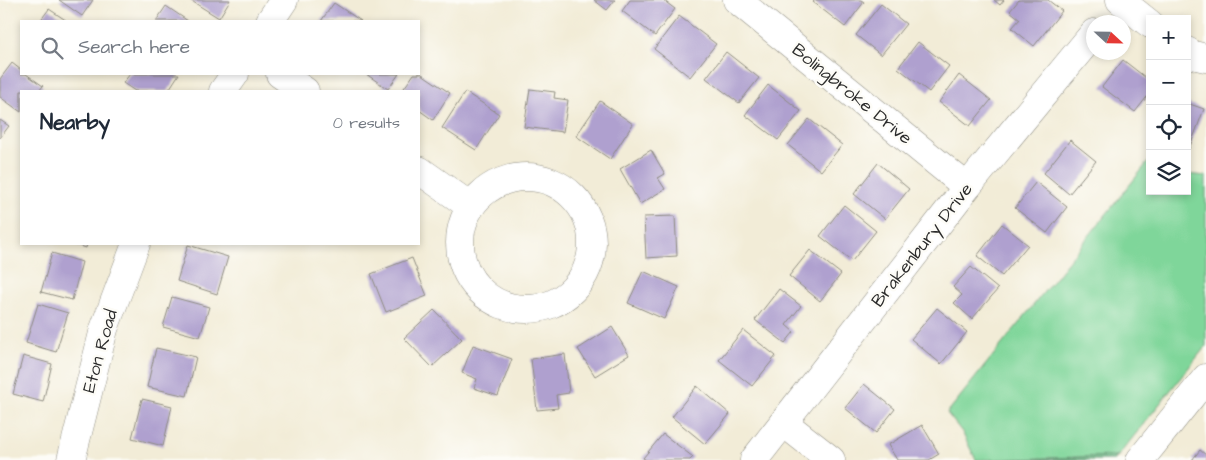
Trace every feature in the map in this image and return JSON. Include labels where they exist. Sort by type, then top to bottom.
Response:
[{"type":"street","points":[[271,20],[284,0]]},
{"type":"street","name":"Bolingbroke Drive","points":[[737,0],[968,187]]},
{"type":"street","points":[[1108,15],[1120,0],[1146,21]]},
{"type":"street","name":"Brakenbury Drive","points":[[754,460],[968,187],[1086,43]]},
{"type":"street","points":[[1191,54],[1206,58]]},
{"type":"street","points":[[224,90],[234,75]]},
{"type":"street","points":[[282,75],[304,90]]},
{"type":"street","points":[[420,171],[470,206]]},
{"type":"street","points":[[528,176],[550,180],[569,191],[584,208],[592,229],[592,251],[586,273],[572,290],[556,302],[538,308],[519,309],[500,304],[484,294],[471,280],[462,262],[460,243],[462,223],[470,206],[486,189],[506,179],[528,176]]},
{"type":"street","name":"Eton Road","points":[[71,460],[104,329],[136,245]]},
{"type":"street","points":[[1140,460],[1206,378]]},
{"type":"street","points":[[784,423],[831,460]]},
{"type":"green space","points":[[1146,164],[1146,195],[1191,195],[1191,174],[1206,176],[1206,346],[1118,456],[976,460],[962,432],[947,413]]},
{"type":"green space","points":[[1118,456],[1115,460],[991,460]]},
{"type":"building","points":[[59,0],[93,0],[82,16]]},
{"type":"building","points":[[190,0],[230,0],[219,18]]},
{"type":"building","points":[[594,0],[615,0],[607,10]]},
{"type":"building","points":[[630,0],[663,0],[675,9],[655,36],[622,11]]},
{"type":"building","points":[[815,0],[861,0],[864,2],[845,27],[813,2]]},
{"type":"building","points":[[994,0],[1004,0],[1000,5]]},
{"type":"building","points":[[1019,0],[1048,0],[1062,11],[1034,46],[1012,28],[1020,19],[1010,11]]},
{"type":"building","points":[[334,3],[360,20],[322,20]]},
{"type":"building","points":[[881,4],[906,24],[881,55],[856,35]]},
{"type":"building","points":[[166,6],[187,20],[157,20]]},
{"type":"building","points":[[49,9],[66,20],[41,20]]},
{"type":"building","points":[[679,16],[716,44],[690,77],[654,49]]},
{"type":"building","points":[[918,42],[949,66],[929,92],[898,68]]},
{"type":"building","points":[[726,52],[759,78],[739,103],[706,78]]},
{"type":"building","points":[[1123,60],[1146,78],[1146,98],[1135,112],[1102,87]]},
{"type":"building","points":[[12,63],[20,69],[20,75],[27,75],[43,86],[40,90],[20,90],[20,111],[0,97],[0,79]]},
{"type":"building","points":[[420,73],[450,93],[433,120],[420,111],[420,90],[403,90],[413,75],[420,75]]},
{"type":"building","points":[[129,75],[178,75],[169,90],[134,90],[123,83]]},
{"type":"building","points":[[367,75],[398,75],[388,89]]},
{"type":"building","points":[[959,75],[991,100],[970,126],[939,102]]},
{"type":"building","points":[[768,85],[801,111],[778,140],[745,115]]},
{"type":"building","points":[[530,89],[555,92],[554,98],[568,100],[563,132],[524,127]]},
{"type":"building","points":[[465,92],[499,114],[476,150],[442,128]]},
{"type":"building","points":[[600,101],[633,124],[610,159],[576,136]]},
{"type":"building","points":[[1191,104],[1204,109],[1191,144]]},
{"type":"building","points":[[809,119],[842,145],[821,171],[788,145]]},
{"type":"building","points":[[0,120],[9,126],[0,138]]},
{"type":"building","points":[[1070,140],[1096,161],[1069,194],[1044,173]]},
{"type":"building","points":[[651,150],[665,174],[658,178],[665,189],[640,204],[620,169]]},
{"type":"building","points":[[878,163],[909,189],[885,219],[854,194]]},
{"type":"building","points":[[1036,182],[1067,207],[1047,233],[1015,208]]},
{"type":"building","points":[[844,205],[876,231],[852,261],[820,236]]},
{"type":"building","points":[[675,216],[677,256],[646,258],[644,217]]},
{"type":"building","points":[[1002,224],[1028,245],[1002,276],[977,256]]},
{"type":"building","points":[[188,245],[228,257],[217,294],[177,281]]},
{"type":"building","points":[[810,250],[841,274],[820,301],[789,276]]},
{"type":"building","points":[[52,253],[82,262],[72,300],[41,292]]},
{"type":"building","points":[[412,258],[427,296],[386,312],[371,274]]},
{"type":"building","points":[[971,267],[998,289],[972,319],[954,303],[962,295],[953,287]]},
{"type":"building","points":[[643,271],[679,287],[664,319],[628,303]]},
{"type":"building","points":[[779,289],[801,306],[786,325],[794,332],[785,343],[755,320]]},
{"type":"building","points":[[172,297],[209,307],[200,337],[163,327]]},
{"type":"building","points":[[38,304],[68,313],[56,352],[26,343]]},
{"type":"building","points":[[937,308],[967,332],[941,364],[911,339]]},
{"type":"building","points":[[434,310],[462,339],[432,367],[404,338]]},
{"type":"building","points":[[612,327],[629,355],[595,376],[578,349]]},
{"type":"building","points":[[743,330],[776,356],[752,386],[719,360]]},
{"type":"building","points":[[473,345],[512,359],[498,396],[474,388],[477,379],[462,373]]},
{"type":"building","points":[[156,348],[196,357],[187,396],[147,387]]},
{"type":"building","points":[[565,354],[569,393],[556,395],[558,408],[537,410],[531,359]]},
{"type":"building","points":[[23,356],[52,364],[43,402],[13,394]]},
{"type":"building","points":[[864,384],[895,409],[876,433],[845,408]]},
{"type":"building","points":[[697,386],[730,414],[705,444],[672,417]]},
{"type":"building","points":[[142,399],[172,406],[163,446],[132,438]]},
{"type":"building","points":[[922,425],[939,454],[929,460],[897,460],[888,445]]},
{"type":"building","points":[[663,434],[693,457],[690,460],[646,460],[643,458]]},
{"type":"building","points":[[1200,450],[1206,455],[1206,460],[1192,460]]}]
